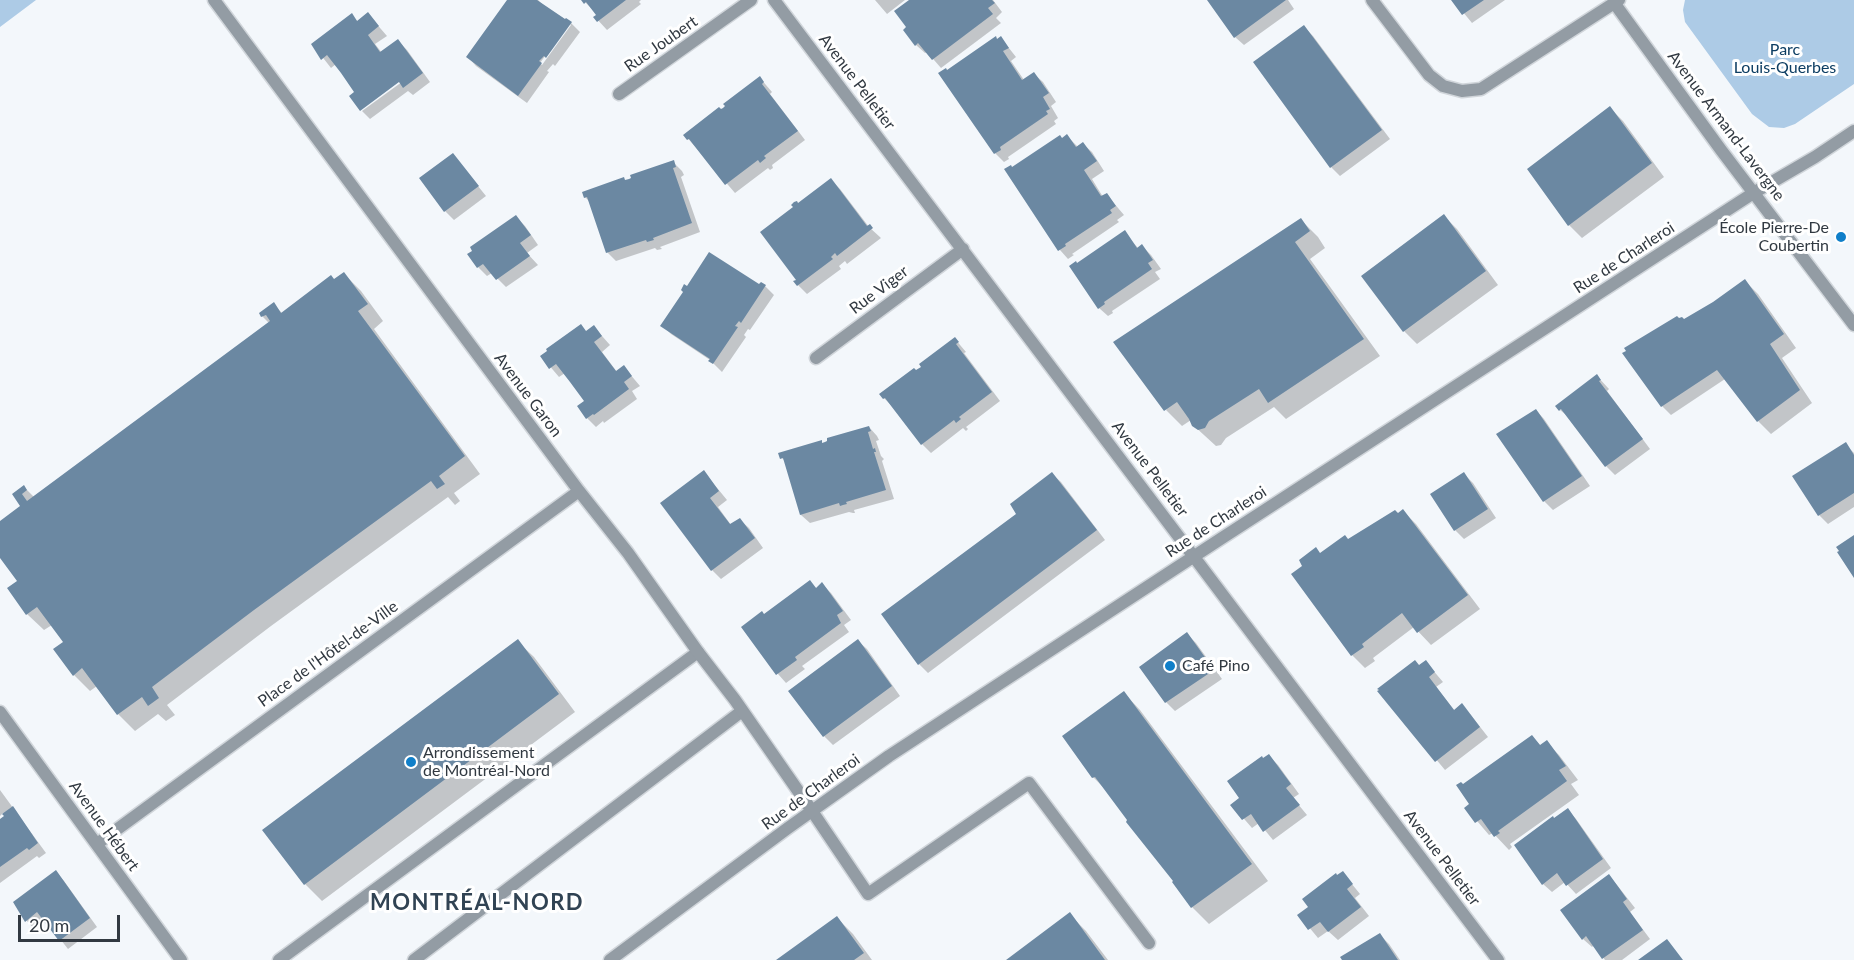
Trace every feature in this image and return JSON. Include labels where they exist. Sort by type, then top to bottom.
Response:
[{"type":"street","name":"Avenue Garon","points":[[214,0],[579,491],[628,553],[742,711],[868,894],[1029,783],[1149,943]]},
{"type":"street","name":"Rue Joubert","points":[[619,94],[751,0]]},
{"type":"street","name":"Avenue Pelletier","points":[[774,0],[1498,960]]},
{"type":"street","name":"Avenue Armand-Lavergne","points":[[1372,0],[1428,75],[1443,86],[1462,91],[1481,89],[1617,2],[1721,150],[1854,325]]},
{"type":"street","name":"Rue de Charleroi","points":[[610,960],[882,761],[1755,192],[1815,158],[1854,131]]},
{"type":"street","name":"Rue Viger","points":[[816,358],[963,249]]},
{"type":"street","name":"Place de l'Hôtel-de-Ville","points":[[97,844],[579,491]]},
{"type":"street","points":[[279,960],[698,652]]},
{"type":"street","points":[[414,960],[742,711]]},
{"type":"street","name":"Avenue Hébert","points":[[0,712],[181,960]]},
{"type":"green space","points":[[0,0],[36,0],[0,27]]},
{"type":"green space","name":"Parc Louis-Querbes","points":[[1685,0],[1854,0],[1854,84],[1795,124],[1784,128],[1769,127],[1752,114],[1685,22],[1683,10]]},
{"type":"building","points":[[507,0],[537,0],[572,22],[546,58],[544,56],[539,61],[542,63],[518,96],[466,57]]},
{"type":"building","points":[[581,0],[626,0],[597,22],[593,17],[596,15],[586,2],[584,4]]},
{"type":"building","points":[[909,0],[992,0],[995,3],[988,8],[993,14],[932,60],[918,43],[915,46],[903,30],[906,27],[894,11]]},
{"type":"building","points":[[1207,0],[1286,0],[1234,38]]},
{"type":"building","points":[[1451,0],[1484,0],[1462,15]]},
{"type":"building","points":[[368,12],[379,26],[368,35],[380,52],[398,39],[423,73],[403,88],[399,82],[360,111],[349,96],[354,92],[341,73],[327,55],[321,60],[311,44],[352,13],[357,21]]},
{"type":"building","points":[[1304,25],[1382,130],[1330,168],[1253,62]]},
{"type":"building","points":[[996,36],[997,39],[1001,36],[1009,48],[1003,51],[1022,80],[1034,72],[1049,93],[1043,97],[1050,109],[1046,111],[1048,114],[1000,147],[1001,150],[994,154],[938,73],[946,68],[947,70]]},
{"type":"building","points":[[760,76],[764,82],[762,84],[798,131],[764,156],[766,158],[760,163],[758,160],[725,185],[689,139],[687,140],[683,135],[719,107],[723,108],[725,106],[723,104]]},
{"type":"building","points":[[1610,106],[1652,163],[1568,226],[1527,169]]},
{"type":"building","points":[[1067,134],[1076,147],[1083,142],[1097,161],[1084,170],[1101,196],[1107,193],[1116,206],[1110,210],[1112,213],[1058,251],[1004,169],[1011,165],[1012,167],[1060,135],[1062,138]]},
{"type":"building","points":[[453,153],[479,186],[444,212],[419,178]]},
{"type":"building","points":[[674,160],[676,167],[673,168],[692,223],[653,238],[654,240],[647,242],[646,240],[606,253],[587,197],[584,198],[582,192],[624,177],[625,180],[629,179],[630,175]]},
{"type":"building","points":[[831,178],[867,226],[870,224],[873,228],[837,256],[835,253],[831,257],[833,259],[797,286],[793,281],[796,280],[760,232],[793,207],[791,205],[794,202],[798,203]]},
{"type":"building","points":[[1444,214],[1486,271],[1403,332],[1361,276]]},
{"type":"building","points":[[516,215],[531,235],[520,243],[530,256],[496,280],[483,264],[477,268],[467,254],[472,251],[470,247]]},
{"type":"building","points":[[1301,218],[1310,231],[1295,242],[1364,339],[1268,403],[1259,389],[1209,421],[1205,428],[1198,430],[1192,426],[1177,402],[1164,411],[1113,342]]},
{"type":"building","points":[[1125,230],[1137,248],[1142,244],[1153,260],[1148,263],[1152,269],[1104,302],[1105,304],[1098,309],[1069,266],[1076,261],[1077,263]]},
{"type":"building","points":[[709,252],[759,284],[761,282],[766,285],[741,323],[739,321],[735,326],[738,327],[713,364],[708,361],[710,359],[660,326],[683,292],[681,290],[684,284],[687,286]]},
{"type":"building","points":[[344,272],[368,304],[358,311],[465,456],[439,476],[445,484],[437,489],[431,481],[152,687],[159,698],[148,706],[142,697],[117,715],[82,668],[73,676],[53,649],[63,642],[37,607],[26,615],[7,588],[17,581],[0,558],[0,521],[20,506],[12,494],[24,485],[27,490],[22,494],[27,501],[270,321],[266,315],[261,317],[259,313],[274,302],[281,313],[331,275],[334,279]]},
{"type":"building","points":[[1745,279],[1784,334],[1770,344],[1800,390],[1757,422],[1717,370],[1661,407],[1622,353],[1626,351],[1624,348],[1677,316],[1684,319]]},
{"type":"building","points":[[581,324],[586,331],[594,325],[602,336],[594,342],[616,371],[624,365],[632,376],[624,382],[629,389],[586,419],[577,406],[584,401],[556,364],[549,369],[540,356],[547,351],[546,349]]},
{"type":"building","points":[[955,337],[959,342],[956,344],[992,392],[959,417],[961,419],[956,423],[954,420],[921,445],[885,398],[883,399],[879,394],[914,368],[916,370],[921,367],[919,364]]},
{"type":"building","points":[[1597,374],[1601,380],[1599,381],[1643,439],[1605,467],[1561,409],[1559,411],[1555,406]]},
{"type":"building","points":[[1536,409],[1582,476],[1543,502],[1496,434]]},
{"type":"building","points":[[869,426],[871,431],[868,432],[873,449],[875,448],[876,452],[874,452],[886,490],[846,502],[847,504],[840,506],[839,503],[800,515],[783,458],[780,459],[778,453],[822,440],[822,443],[827,441],[827,438]]},
{"type":"building","points":[[1846,442],[1854,455],[1854,493],[1818,516],[1792,476]]},
{"type":"building","points":[[704,470],[719,491],[710,498],[730,524],[740,518],[755,538],[711,571],[660,503]]},
{"type":"building","points":[[1052,472],[1097,530],[918,665],[881,614],[1016,514],[1010,504]]},
{"type":"building","points":[[1464,472],[1488,509],[1454,531],[1430,494]]},
{"type":"building","points":[[1403,509],[1468,595],[1417,633],[1402,613],[1362,644],[1364,647],[1351,656],[1291,574],[1302,566],[1299,560],[1316,547],[1320,553],[1345,535],[1348,539],[1395,510],[1398,513]]},
{"type":"building","points":[[1854,535],[1854,578],[1836,547]]},
{"type":"building","points":[[810,580],[816,588],[822,582],[843,611],[837,615],[841,623],[795,657],[797,660],[776,675],[741,627],[762,611],[764,614]]},
{"type":"building","points":[[1187,632],[1214,670],[1165,703],[1139,667]]},
{"type":"building","name":"Arrondissement de Montréal-Nord","points":[[518,639],[559,694],[304,885],[262,830]]},
{"type":"building","points":[[858,639],[892,686],[823,737],[788,691]]},
{"type":"building","points":[[1415,660],[1419,665],[1426,660],[1435,672],[1429,677],[1454,710],[1462,703],[1480,727],[1435,762],[1377,691]]},
{"type":"building","points":[[1124,691],[1252,864],[1191,908],[1095,777],[1092,778],[1062,736]]},
{"type":"building","points":[[1532,735],[1540,745],[1547,740],[1566,766],[1559,770],[1567,781],[1498,831],[1500,833],[1494,837],[1481,819],[1475,823],[1464,808],[1469,804],[1456,785],[1461,782],[1463,784]]},
{"type":"building","points":[[1269,754],[1291,784],[1286,788],[1300,805],[1263,832],[1251,814],[1242,820],[1230,805],[1239,798],[1227,781],[1262,756],[1263,758]]},
{"type":"building","points":[[13,806],[38,843],[0,867],[0,819],[4,816],[2,814]]},
{"type":"building","points":[[1568,808],[1603,859],[1566,886],[1557,873],[1542,885],[1514,845],[1553,816],[1554,818]]},
{"type":"building","points":[[56,870],[90,918],[59,941],[37,912],[25,922],[13,902]]},
{"type":"building","points":[[1343,871],[1353,884],[1347,889],[1361,907],[1328,932],[1320,922],[1308,930],[1297,915],[1308,907],[1302,899],[1336,873],[1337,875]]},
{"type":"building","points":[[1609,874],[1627,899],[1623,902],[1643,930],[1602,959],[1586,936],[1582,940],[1560,910]]},
{"type":"building","points":[[1070,912],[1105,960],[1006,960]]},
{"type":"building","points":[[837,916],[864,953],[854,960],[776,960]]},
{"type":"building","points":[[1380,933],[1398,960],[1342,960],[1340,957]]},
{"type":"building","points":[[1667,939],[1683,960],[1638,960]]},
{"type":"place","name":"École Pierre-De Coubertin","points":[[1841,237]]},
{"type":"place","name":"Café Pino","points":[[1170,666]]},
{"type":"place","name":"Arrondissement de Montréal-Nord","points":[[411,762]]},
{"type":"district","name":"MONTRÉAL-NORD","points":[[477,903]]}]
